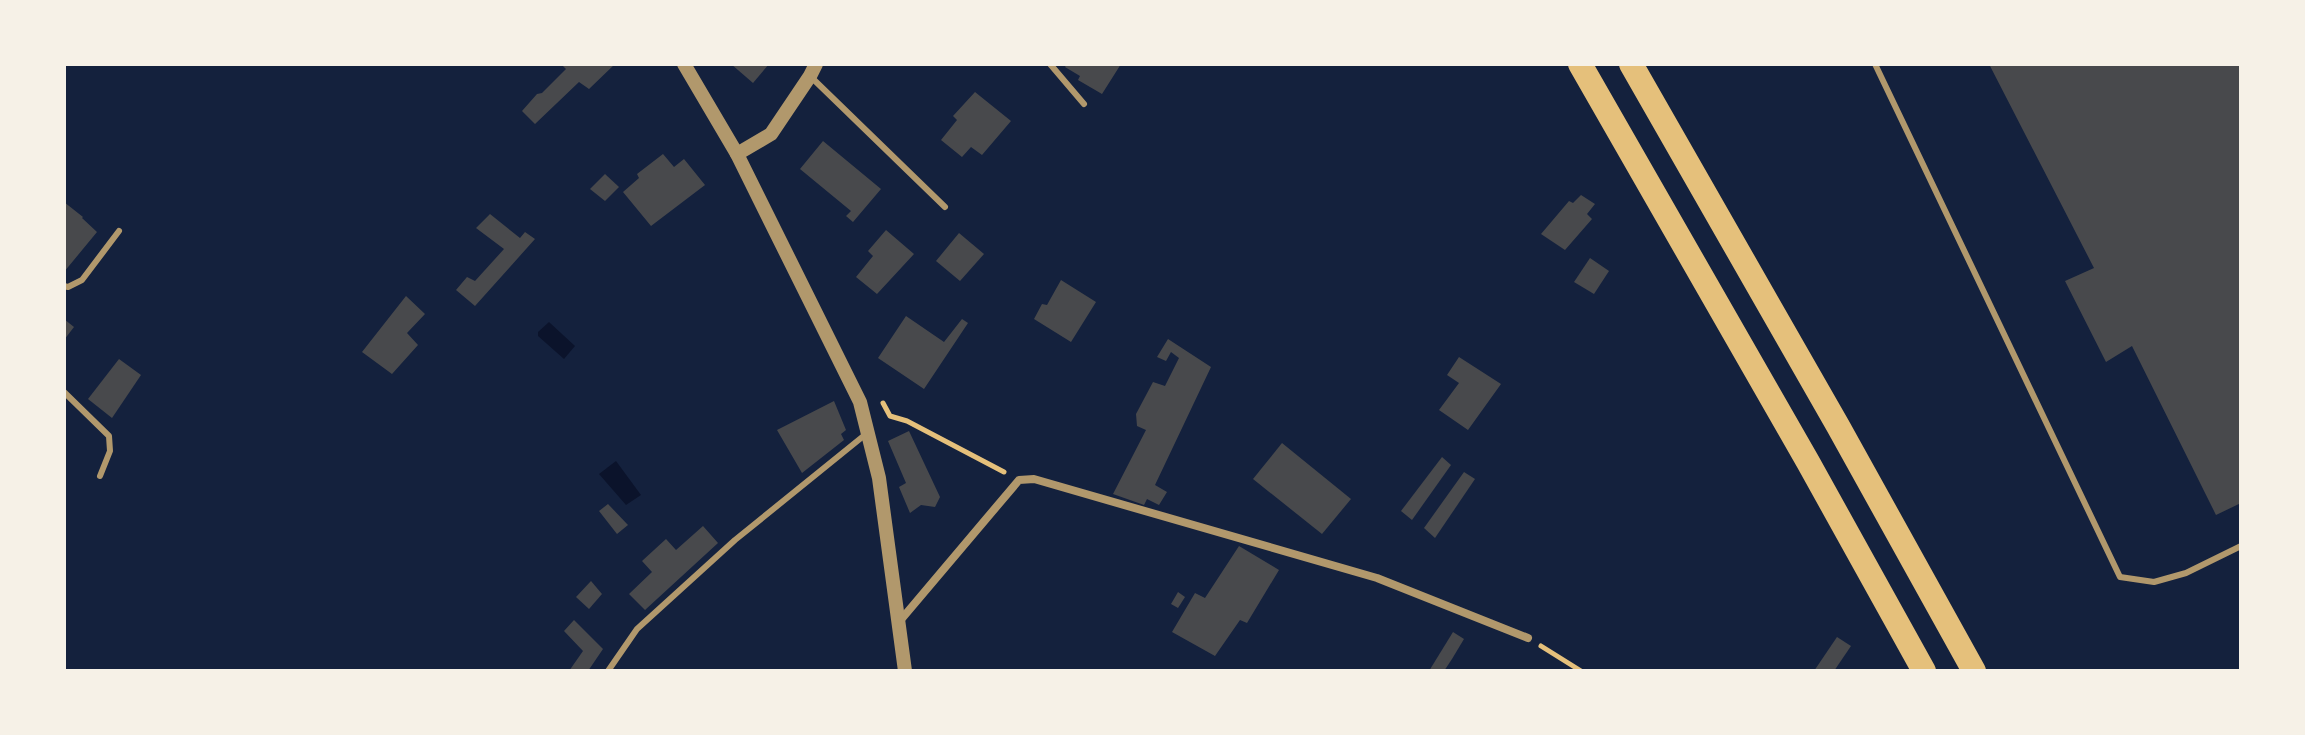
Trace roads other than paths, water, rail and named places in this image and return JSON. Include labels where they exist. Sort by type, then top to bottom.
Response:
[{"type":"highway","points":[[1580,64],[1924,671]]},
{"type":"highway","points":[[1631,64],[1974,671]]},
{"type":"street","points":[[684,64],[737,154],[860,402],[879,478],[905,671]]},
{"type":"street","points":[[737,154],[771,134],[813,70]]},
{"type":"street","points":[[899,622],[1019,480],[1034,479],[1377,578],[1528,638]]},
{"type":"lane","points":[[1050,64],[1084,104]]},
{"type":"lane","points":[[1875,64],[2120,577],[2154,582],[2186,573],[2241,546]]},
{"type":"lane","points":[[813,70],[945,207]]},
{"type":"lane","points":[[64,286],[82,280],[119,231]]},
{"type":"lane","points":[[64,392],[109,436],[110,451],[100,476]]},
{"type":"lane","points":[[608,671],[637,629],[735,540],[867,434]]},
{"type":"water","points":[[549,322],[575,346],[564,359],[538,336],[538,332]]},
{"type":"water","points":[[616,461],[641,495],[626,505],[599,474]]}]
